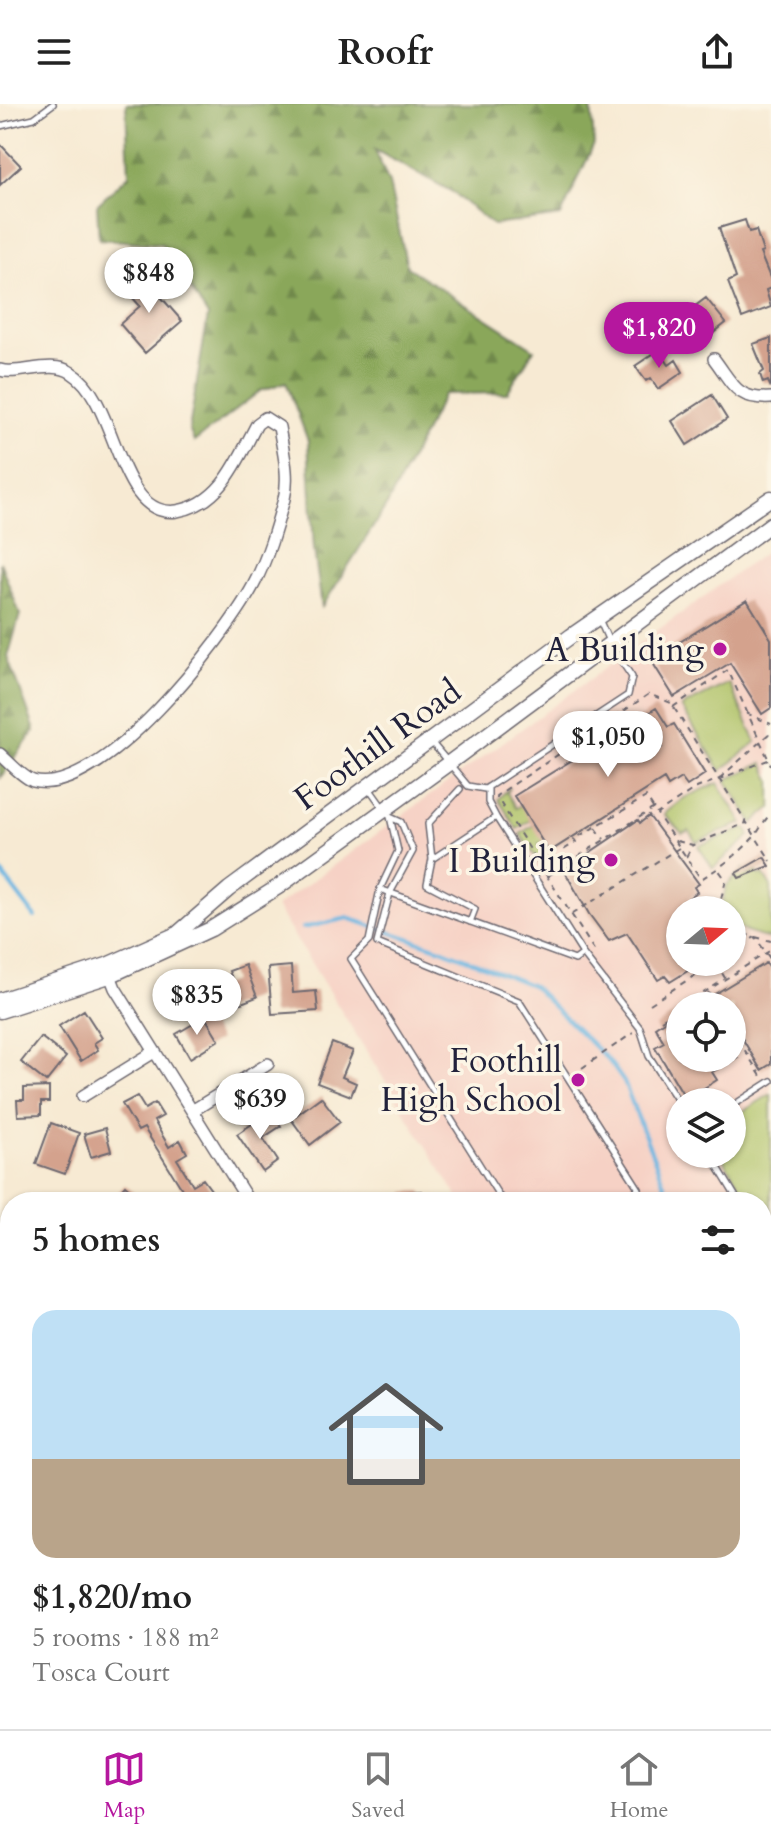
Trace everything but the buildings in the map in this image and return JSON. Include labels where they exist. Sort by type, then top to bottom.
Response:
[{"type":"main road","name":"Foothill Road","points":[[0,1000],[108,970],[177,934],[229,889],[598,617],[771,498]]},
{"type":"main road","name":"Foothill Road","points":[[0,1011],[211,929],[278,887],[387,813],[449,763],[611,646],[771,524]]},
{"type":"street","points":[[714,359],[741,395],[752,399],[771,398]]},
{"type":"street","points":[[0,370],[32,366],[71,372],[95,397],[135,491],[149,506],[161,512],[197,505],[219,490],[257,424],[265,418],[272,419],[279,427],[288,474],[284,498],[253,586],[214,648],[132,736],[100,761],[51,782],[31,780],[0,754]]},
{"type":"street","points":[[108,970],[154,1052],[242,1192]]},
{"type":"street","points":[[83,1096],[154,1052]]},
{"type":"street","points":[[192,1111],[268,1064]]},
{"type":"lane","points":[[0,126],[34,118],[53,104]]},
{"type":"lane","points":[[431,742],[468,786],[489,786],[628,695],[632,677],[611,646],[598,617]]},
{"type":"lane","points":[[489,786],[488,802],[496,817],[583,954],[640,1028],[649,1056],[670,1088]]},
{"type":"lane","points":[[369,788],[387,813],[398,851],[380,889],[369,941],[351,959],[497,1192]]},
{"type":"lane","points":[[460,789],[428,824],[432,859],[427,884],[475,909],[470,922]]},
{"type":"lane","points":[[387,813],[401,822],[413,851],[390,893],[377,943],[519,1001],[639,1189],[634,1192]]},
{"type":"lane","points":[[432,859],[496,817]]},
{"type":"lane","points":[[380,889],[575,960],[583,954]]},
{"type":"lane","points":[[746,1097],[769,1083]]},
{"type":"lane","points":[[718,1168],[733,1192]]},
{"type":"path","points":[[673,707],[728,670],[771,765]]},
{"type":"path","points":[[594,950],[496,796],[649,694],[673,707],[771,861]]},
{"type":"path","points":[[745,712],[771,724]]},
{"type":"path","points":[[719,779],[771,732]]},
{"type":"path","points":[[657,814],[719,779],[768,760]]},
{"type":"path","points":[[572,860],[565,849],[576,842],[574,839],[646,797],[701,879],[718,869],[755,836],[758,825],[771,814]]},
{"type":"path","points":[[547,876],[654,808]]},
{"type":"path","points":[[675,841],[693,845],[746,822]]},
{"type":"path","points":[[596,826],[604,840]]},
{"type":"path","points":[[686,857],[693,845]]},
{"type":"path","points":[[571,915],[679,847]]},
{"type":"path","points":[[718,869],[726,880],[722,896]]},
{"type":"path","points":[[746,935],[771,941]]},
{"type":"path","points":[[746,943],[755,937]]},
{"type":"path","points":[[755,937],[771,960]]},
{"type":"path","points":[[708,991],[771,950]]},
{"type":"path","points":[[650,1004],[693,976]]},
{"type":"path","points":[[661,1020],[666,1017]]},
{"type":"path","points":[[582,1068],[640,1028]]},
{"type":"path","points":[[746,1050],[769,1083]]},
{"type":"shaded area","name":"Foothill High School","points":[[771,548],[771,1192],[455,1192],[276,907]]},
{"type":"green space","points":[[126,104],[591,104],[594,144],[561,216],[493,225],[451,191],[375,150],[389,183],[407,267],[534,349],[507,393],[444,394],[387,505],[322,607],[314,550],[308,441],[286,382],[260,391],[194,442],[189,429],[208,316],[162,244],[99,239],[97,205],[129,175]]},
{"type":"green space","points":[[0,562],[20,614],[8,657],[35,730],[0,778]]},
{"type":"green space","points":[[729,683],[756,742],[721,771],[681,707]]},
{"type":"green space","points":[[763,763],[771,780],[771,808],[753,823],[726,780]]},
{"type":"green space","points":[[718,783],[743,823],[696,842],[689,831],[682,833],[664,814],[684,798]]},
{"type":"green space","points":[[510,787],[507,793],[516,808],[524,803],[534,818],[517,829],[498,799]]},
{"type":"green space","points":[[537,823],[547,838],[538,844],[548,858],[554,855],[556,859],[543,868],[520,834]]},
{"type":"green space","points":[[746,828],[750,836],[713,868],[698,846]]},
{"type":"green space","points":[[743,869],[747,876],[757,872],[760,876],[763,874],[771,887],[771,939],[746,931],[746,896],[724,896],[726,886]]},
{"type":"green space","points":[[771,1094],[771,1192],[744,1192],[729,1168],[746,1168],[746,1109]]},
{"type":"waterway","points":[[0,871],[35,917]]},
{"type":"waterway","points":[[303,928],[348,918],[441,949],[533,986],[609,1061],[624,1082],[667,1192]]},
{"type":"place","name":"A Building","points":[[720,649]]},
{"type":"place","name":"I Building","points":[[611,860]]},
{"type":"place","name":"Foothill High School","points":[[578,1080]]}]
